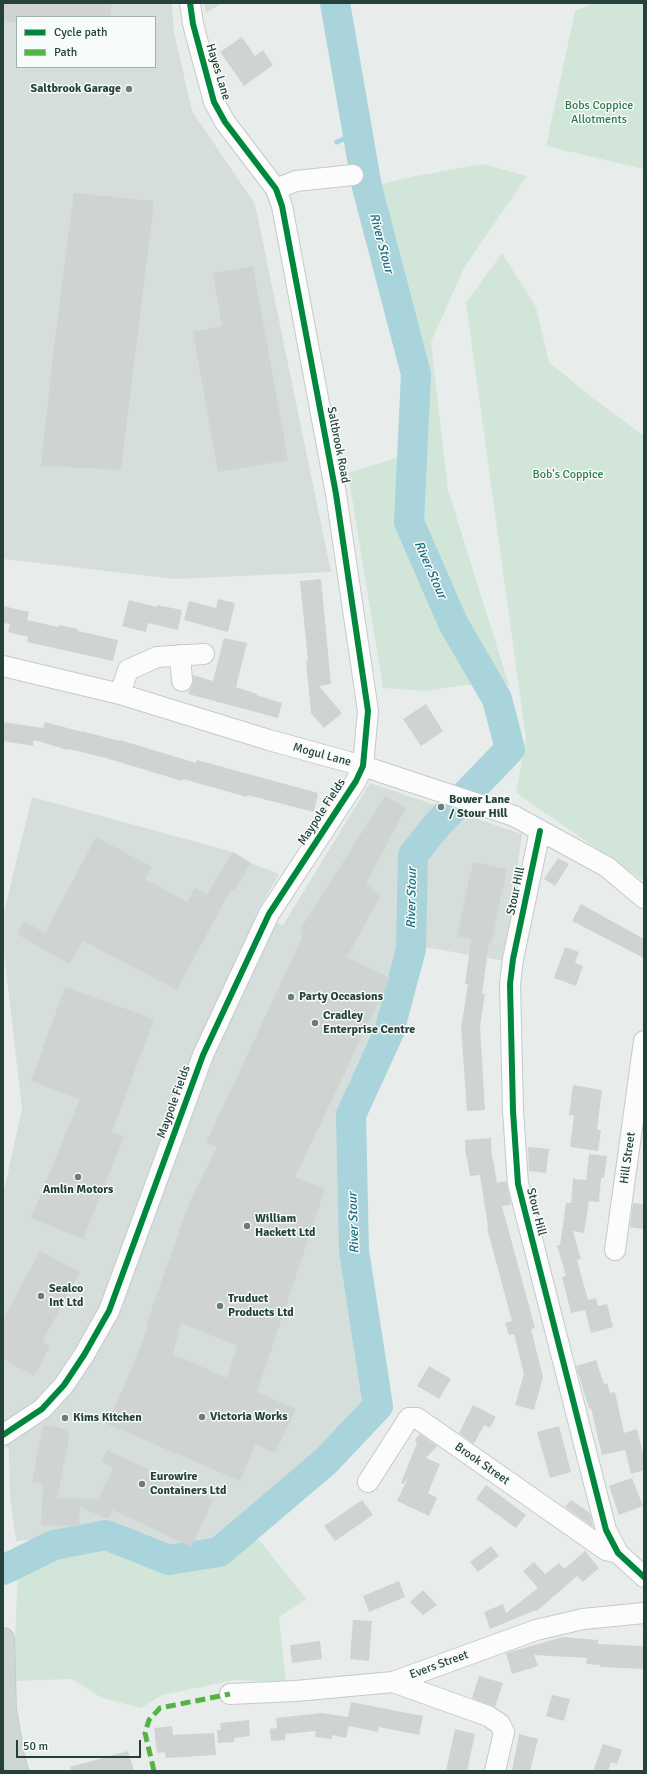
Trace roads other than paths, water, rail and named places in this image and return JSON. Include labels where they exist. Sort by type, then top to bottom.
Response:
[{"type":"main road","points":[[3,1639],[4,1710],[13,1758],[18,1771]]},
{"type":"street","name":"Hayes Lane","points":[[190,3],[193,24],[214,102],[224,122],[239,142]]},
{"type":"street","name":"Saltbrook Road","points":[[239,142],[276,190],[282,206],[336,494],[368,711],[363,766]]},
{"type":"street","points":[[276,190],[296,181],[353,175]]},
{"type":"street","points":[[120,694],[128,670],[157,657],[204,654]]},
{"type":"street","points":[[180,655],[182,680]]},
{"type":"street","name":"Mogul Lane","points":[[3,666],[120,694],[269,740],[363,766],[514,816],[607,867],[644,898]]},
{"type":"street","name":"Maypole Fields","points":[[3,1435],[42,1409],[64,1385],[84,1355],[109,1311],[202,1055],[269,914],[356,781],[363,766]]},
{"type":"street","name":"Stour Hill","points":[[540,831],[513,959],[510,984],[512,1111],[518,1184],[606,1530],[618,1554],[644,1577]]},
{"type":"street","name":"Hill Street","points":[[615,1250],[644,1042]]},
{"type":"street","name":"Brook Street","points":[[368,1482],[409,1418],[417,1418],[606,1550],[618,1554]]},
{"type":"street","name":"Evers Street","points":[[230,1694],[296,1691],[393,1682],[536,1630],[583,1619],[644,1613]]},
{"type":"street","points":[[393,1682],[488,1716],[500,1724],[504,1732],[495,1771]]},
{"type":"waterway","name":"River Stour","points":[[3,1570],[54,1545],[106,1535],[169,1560],[219,1552],[326,1461],[378,1406],[354,1251],[351,1115],[389,1032],[411,949],[413,855],[436,826],[510,749],[497,699],[453,623],[409,522],[416,374],[367,187],[335,3]]},
{"type":"waterway","points":[[337,142],[357,133]]},
{"type":"place","name":"Saltbrook Garage","points":[[129,89]]},
{"type":"place","name":"Bower Lane / Stour Hill","points":[[441,807]]},
{"type":"place","name":"Party Occasions","points":[[291,997]]},
{"type":"place","name":"Cradley Enterprise Centre","points":[[315,1023]]},
{"type":"place","name":"Amlin Motors","points":[[78,1177]]},
{"type":"place","name":"William Hackett Ltd","points":[[247,1226]]},
{"type":"place","name":"Sealco Int Ltd","points":[[41,1296]]},
{"type":"place","name":"Truduct Products Ltd","points":[[220,1306]]},
{"type":"place","name":"Victoria Works","points":[[202,1417]]},
{"type":"place","name":"Kims Kitchen","points":[[65,1418]]},
{"type":"place","name":"Eurowire Containers Ltd","points":[[142,1484]]},
{"type":"park label","name":"Bobs Coppice Allotments","points":[[599,113]]},
{"type":"park label","name":"Bob's Coppice","points":[[568,475]]}]
